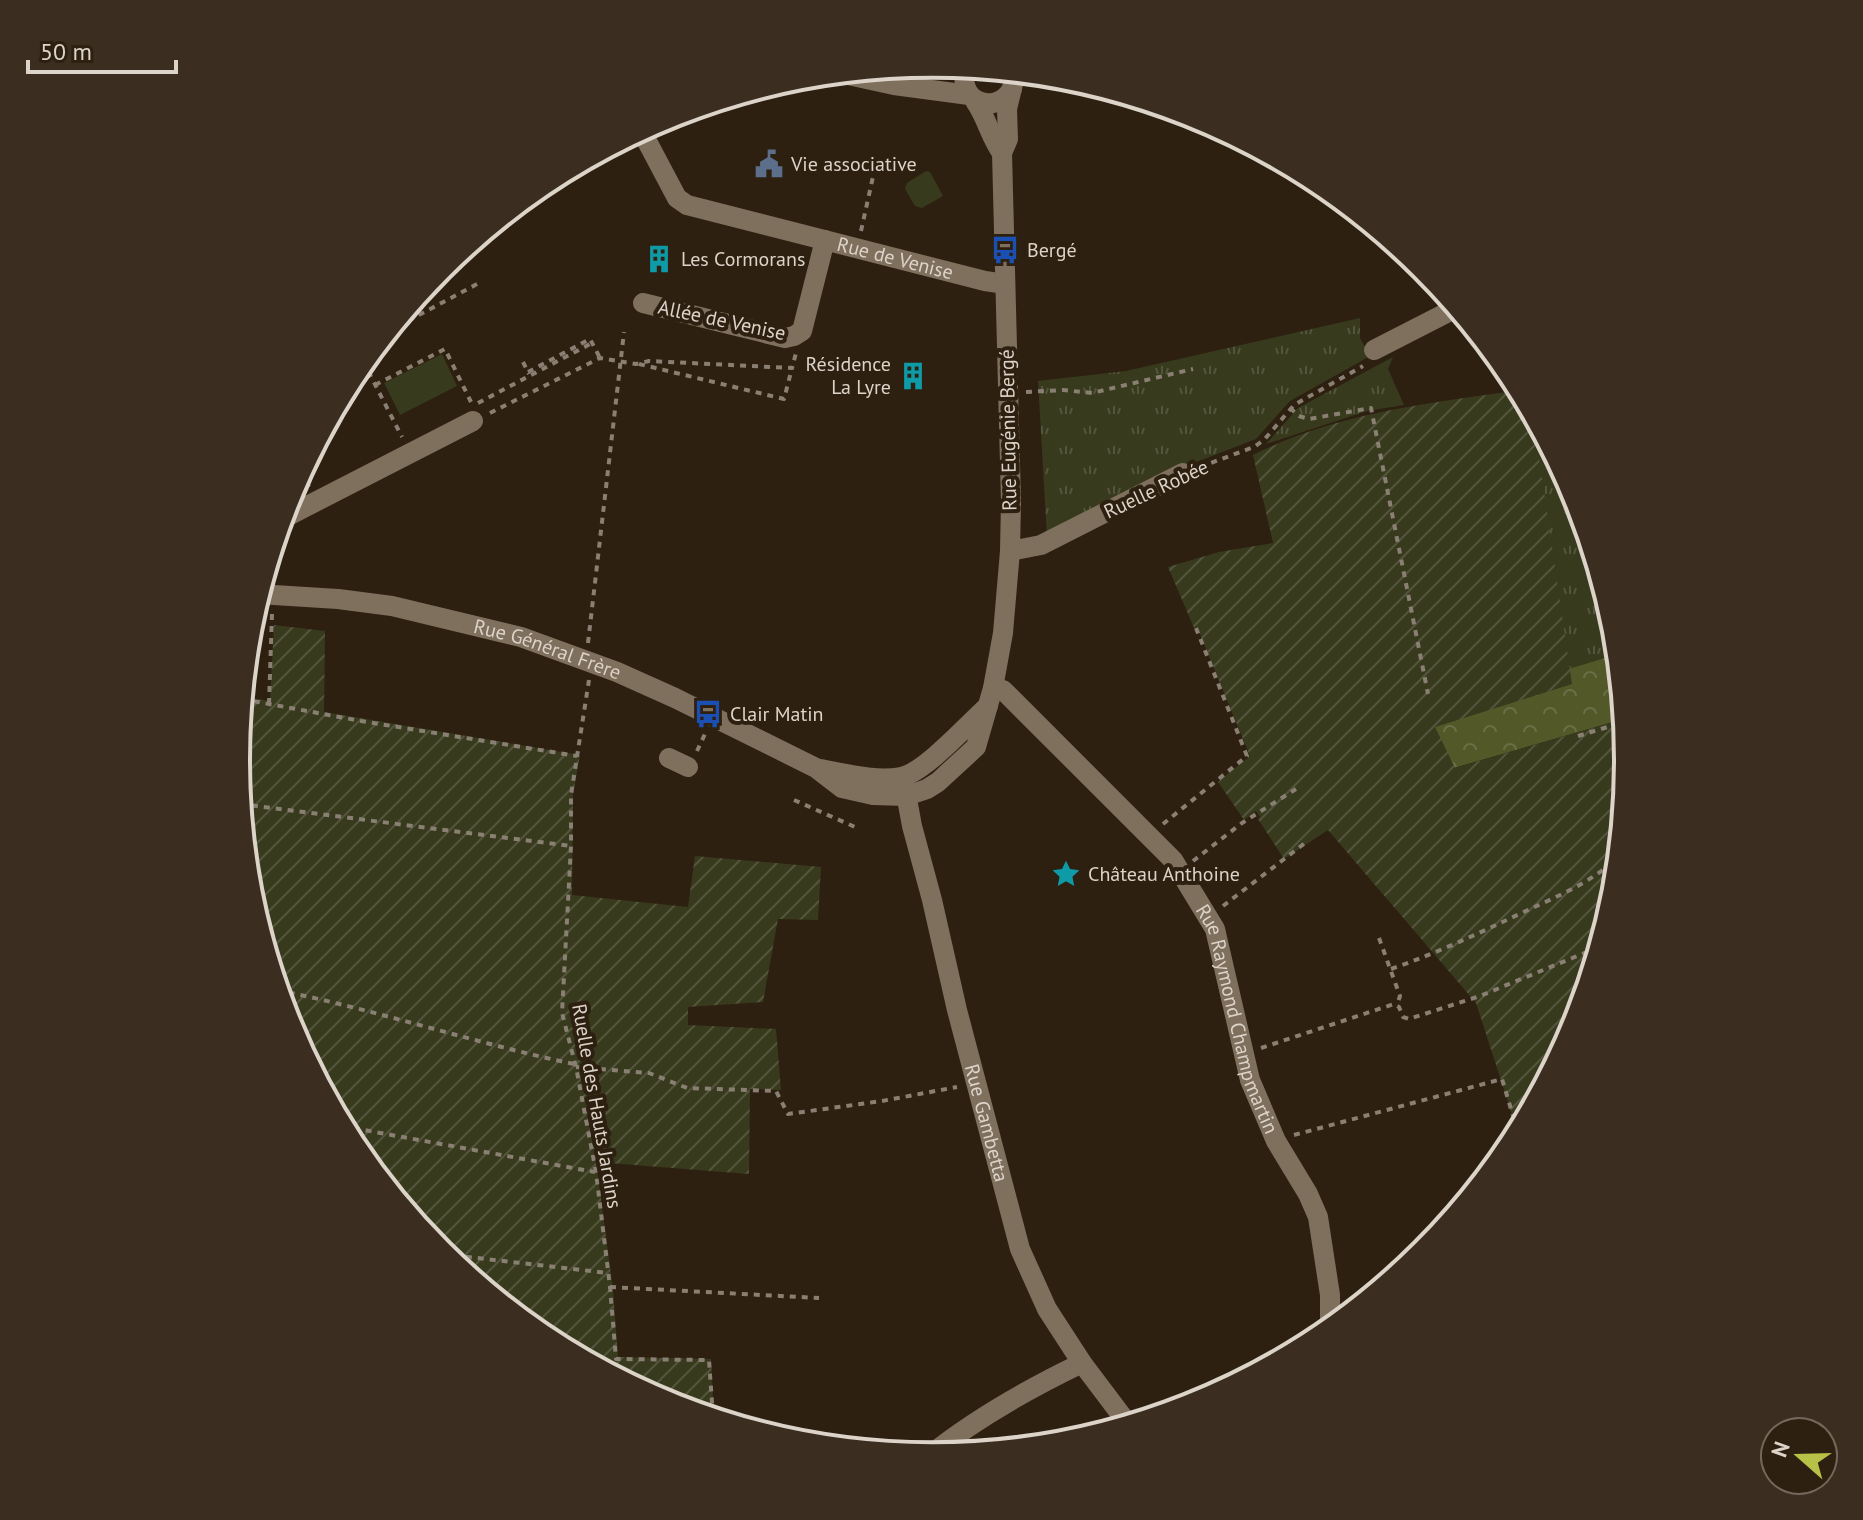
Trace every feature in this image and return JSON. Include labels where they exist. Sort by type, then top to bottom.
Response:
[{"type":"street","points":[[963,79],[972,98]]},
{"type":"street","points":[[873,81],[972,98],[992,105],[1007,97],[1012,83]]},
{"type":"street","name":"Rue Eugénie Bergé","points":[[990,697],[1003,633],[1010,551],[1002,153],[1008,139],[1007,109],[1013,83]]},
{"type":"street","name":"Rue Eugénie Bergé","points":[[972,98],[985,115],[994,142],[1002,153]]},
{"type":"street","name":"Rue de Venise","points":[[647,141],[682,203],[1005,284]]},
{"type":"street","name":"Allée de Venise","points":[[643,303],[785,338],[794,336],[802,331],[825,240]]},
{"type":"street","points":[[1374,350],[1446,313]]},
{"type":"street","points":[[297,511],[477,414]]},
{"type":"street","name":"Ruelle Robée","points":[[1010,551],[1041,545],[1183,473]]},
{"type":"street","name":"Rue Général Frère","points":[[270,594],[338,599],[433,615],[521,637],[592,662],[675,698],[816,768],[842,788],[873,795],[905,786]]},
{"type":"street","name":"Rue Raymond Champmartin","points":[[990,697],[1003,690],[1149,836],[1182,870],[1208,917],[1221,946],[1243,1053],[1256,1097],[1276,1141],[1318,1217],[1330,1313]]},
{"type":"street","points":[[905,786],[990,697]]},
{"type":"street","points":[[669,758],[688,767]]},
{"type":"street","name":"Rue Gambetta","points":[[905,786],[912,826],[1020,1249],[1047,1309],[1121,1415]]},
{"type":"street","points":[[947,1442],[966,1427],[1042,1382],[1082,1363]]},
{"type":"path","points":[[857,249],[876,163]]},
{"type":"path","points":[[412,319],[479,283]]},
{"type":"path","points":[[477,414],[600,358],[784,399],[802,331]]},
{"type":"path","points":[[590,626],[624,332]]},
{"type":"path","points":[[477,414],[529,374],[590,339],[600,358]]},
{"type":"path","points":[[375,385],[445,349],[477,414]]},
{"type":"path","name":"Ruelle Robée","points":[[1183,473],[1254,447],[1264,440],[1290,408],[1373,361],[1374,350]]},
{"type":"path","points":[[636,364],[649,361],[792,368]]},
{"type":"path","points":[[523,362],[529,374]]},
{"type":"path","points":[[1008,394],[1063,390],[1092,393],[1193,369]]},
{"type":"path","points":[[369,374],[400,433]]},
{"type":"path","points":[[1290,408],[1299,416],[1309,419],[1371,408],[1428,694]]},
{"type":"path","points":[[266,612],[269,704]]},
{"type":"path","points":[[1149,836],[1247,756],[1196,628]]},
{"type":"path","name":"Ruelle des Hauts Jardins","points":[[592,662],[571,795],[562,1013],[576,1066],[596,1172],[616,1359],[709,1360],[712,1406]]},
{"type":"path","points":[[252,701],[577,756]]},
{"type":"path","points":[[1578,736],[1612,726]]},
{"type":"path","points":[[1182,870],[1242,823],[1296,789]]},
{"type":"path","points":[[794,800],[855,827]]},
{"type":"path","points":[[251,805],[571,846]]},
{"type":"path","points":[[1208,917],[1305,843]]},
{"type":"path","points":[[1391,969],[1443,951],[1542,904],[1604,870]]},
{"type":"path","points":[[1379,938],[1400,996],[1397,1005],[1403,1017],[1409,1019],[1480,996],[1585,953]]},
{"type":"path","points":[[291,993],[576,1066],[649,1073],[687,1088],[776,1091],[788,1114],[882,1101],[976,1081]]},
{"type":"path","points":[[1243,1053],[1397,1005]]},
{"type":"path","points":[[1276,1141],[1502,1079],[1513,1116]]},
{"type":"path","points":[[358,1129],[596,1172]]},
{"type":"path","points":[[465,1257],[608,1273]]},
{"type":"path","points":[[610,1287],[819,1298]]},
{"type":"green space","points":[[926,171],[930,172],[943,196],[922,208],[915,206],[905,189],[907,183]]},
{"type":"green space","points":[[1360,318],[1360,338],[1370,356],[1290,401],[1256,439],[1181,468],[1047,537],[1038,381],[1126,371]]},
{"type":"green space","points":[[442,354],[457,386],[400,415],[384,383]]},
{"type":"green space","points":[[1393,357],[1388,369],[1404,405],[1367,411],[1266,444],[1298,408]]},
{"type":"green space","points":[[1506,392],[1522,419],[1538,448],[1572,684],[1435,727],[1455,768],[1612,722],[1614,760],[1608,849],[1590,937],[1562,1021],[1513,1116],[1476,1003],[1328,830],[1284,859],[1256,811],[1244,820],[1218,782],[1250,756],[1197,627],[1194,628],[1168,567],[1219,552],[1273,543],[1253,455],[1317,429],[1417,405]]},
{"type":"green space","points":[[1537,448],[1562,499],[1577,541],[1590,583],[1606,658],[1568,669]]},
{"type":"green space","points":[[274,625],[325,631],[324,712],[580,755],[573,795],[572,895],[688,907],[695,856],[821,867],[818,920],[778,919],[763,1002],[688,1007],[688,1025],[776,1029],[781,1090],[750,1089],[749,1174],[596,1162],[613,1289],[618,1357],[711,1359],[713,1406],[630,1372],[590,1351],[516,1301],[449,1242],[390,1175],[364,1139],[320,1062],[301,1021],[273,937],[263,893],[251,805],[251,715],[252,698],[270,701]]},
{"type":"green space","points":[[1606,658],[1612,722],[1454,768],[1434,727],[1571,684],[1568,669]]},
{"type":"place","name":"Vie associative","points":[[769,164]]},
{"type":"place","name":"Bergé","points":[[1005,250]]},
{"type":"place","name":"Les Cormorans","points":[[659,259]]},
{"type":"place","name":"Résidence La Lyre","points":[[913,376]]},
{"type":"place","name":"Clair Matin","points":[[708,714]]},
{"type":"place","name":"Château Anthoine","points":[[1066,874]]}]
